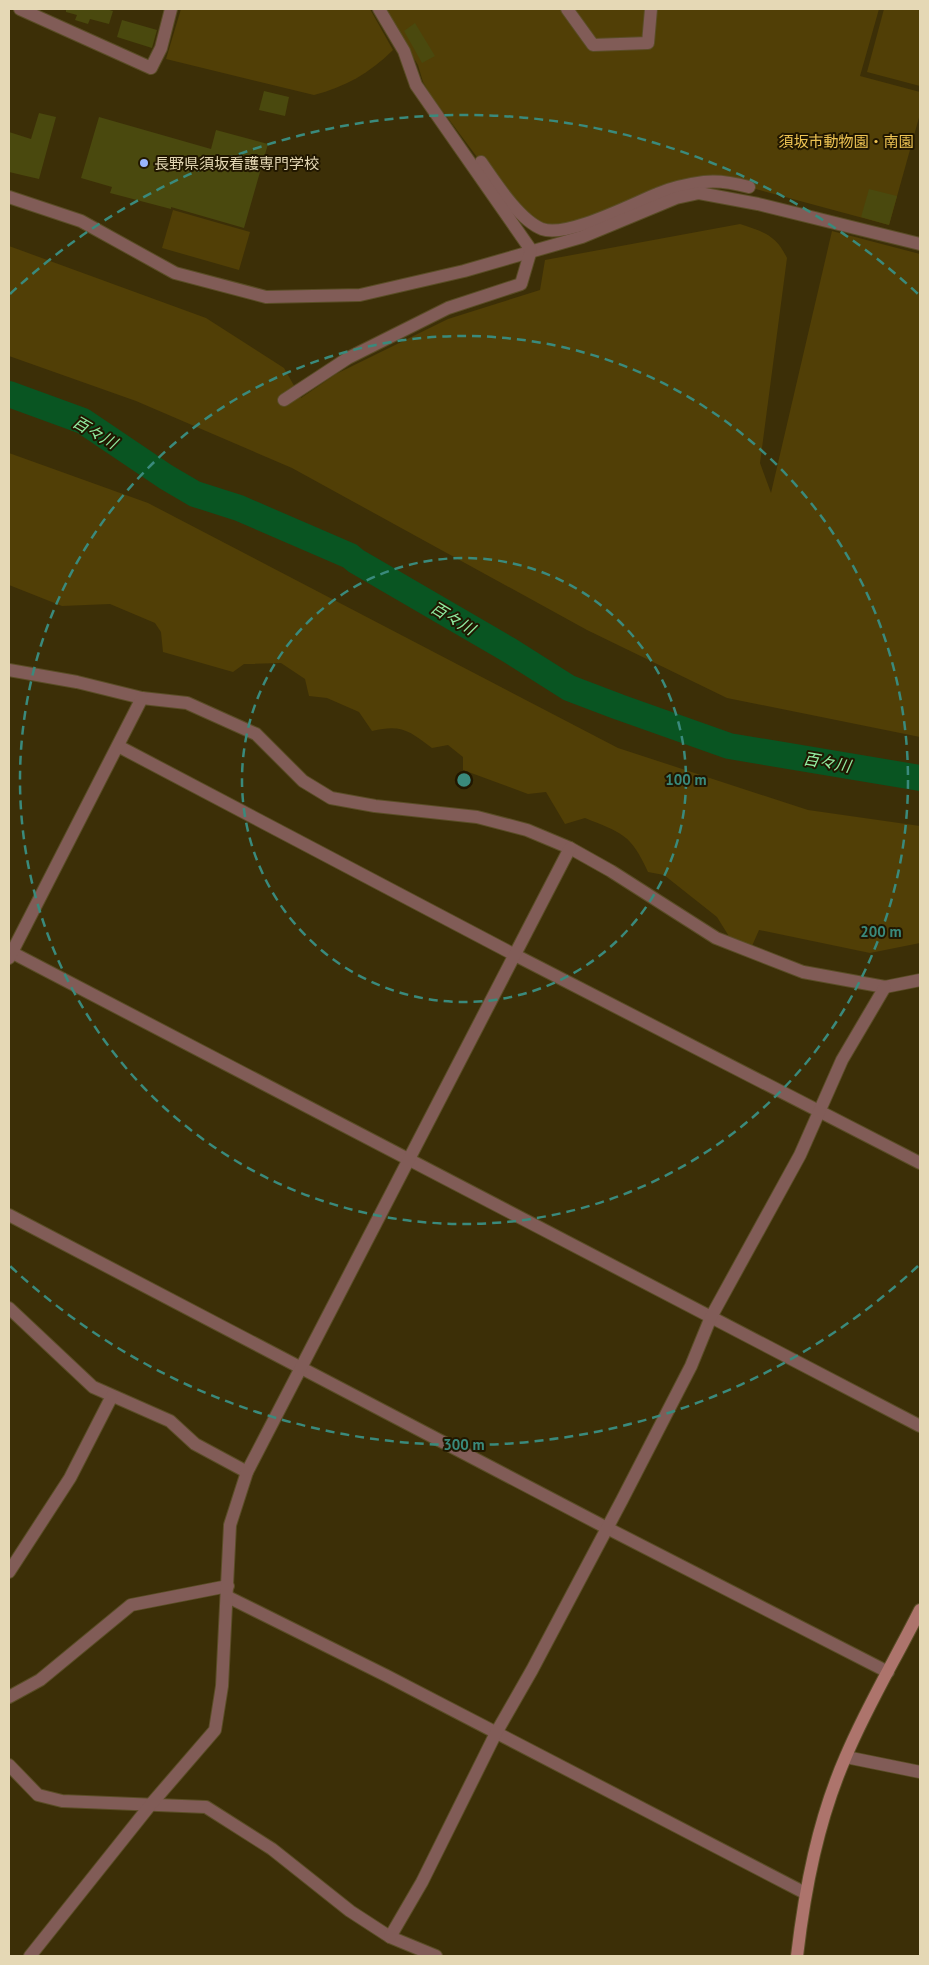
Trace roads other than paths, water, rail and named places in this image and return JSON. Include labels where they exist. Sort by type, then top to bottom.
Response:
[{"type":"street","points":[[20,9],[151,68],[161,48],[172,9]]},
{"type":"street","points":[[379,9],[404,51],[416,85],[531,250]]},
{"type":"street","points":[[567,9],[593,45],[648,43],[651,9]]},
{"type":"street","points":[[408,49],[418,65],[423,82],[430,94],[506,196],[529,220],[543,229],[552,230],[580,225],[658,194],[691,184],[726,181],[749,187]]},
{"type":"street","points":[[9,197],[81,221],[175,272],[266,297],[360,295],[464,271],[531,250],[582,237],[676,198],[699,192],[758,204],[920,244]]},
{"type":"street","points":[[284,400],[348,358],[448,308],[521,284],[531,250]]},
{"type":"street","points":[[9,670],[78,682],[142,698],[187,703],[256,734],[303,781],[331,798],[375,806],[476,817],[527,830],[570,848],[611,871],[716,938],[803,972],[885,987],[920,980]]},
{"type":"street","points":[[142,698],[10,954],[920,1426]]},
{"type":"street","points":[[118,746],[515,955],[920,1163]]},
{"type":"street","points":[[30,1956],[152,1803],[214,1730],[222,1686],[230,1525],[248,1472],[570,848]]},
{"type":"street","points":[[390,1937],[422,1882],[496,1734],[532,1670],[691,1366],[711,1316],[800,1155],[842,1060],[885,987]]},
{"type":"street","points":[[9,1215],[300,1369],[888,1672]]},
{"type":"street","points":[[9,1308],[93,1387],[170,1421],[196,1444],[248,1472]]},
{"type":"street","points":[[9,1572],[70,1478],[112,1396]]},
{"type":"street","points":[[9,1697],[40,1680],[131,1605],[228,1592],[308,1636],[805,1893]]},
{"type":"street","points":[[797,1956],[805,1893],[821,1828],[846,1757],[920,1610]]},
{"type":"street","points":[[846,1757],[920,1772]]},
{"type":"street","points":[[9,1765],[38,1795],[62,1801],[152,1803],[206,1807],[272,1849],[350,1911],[390,1937],[436,1956]]},
{"type":"waterway","name":"百々川","points":[[9,394],[83,421],[166,477],[195,494],[239,508],[350,556],[509,650],[569,688],[729,746],[920,778]]},
{"type":"place","name":"長野県須坂看護専門学校","points":[[144,163]]},
{"type":"park label","name":"須坂市動物園・南園","points":[[846,141]]}]
